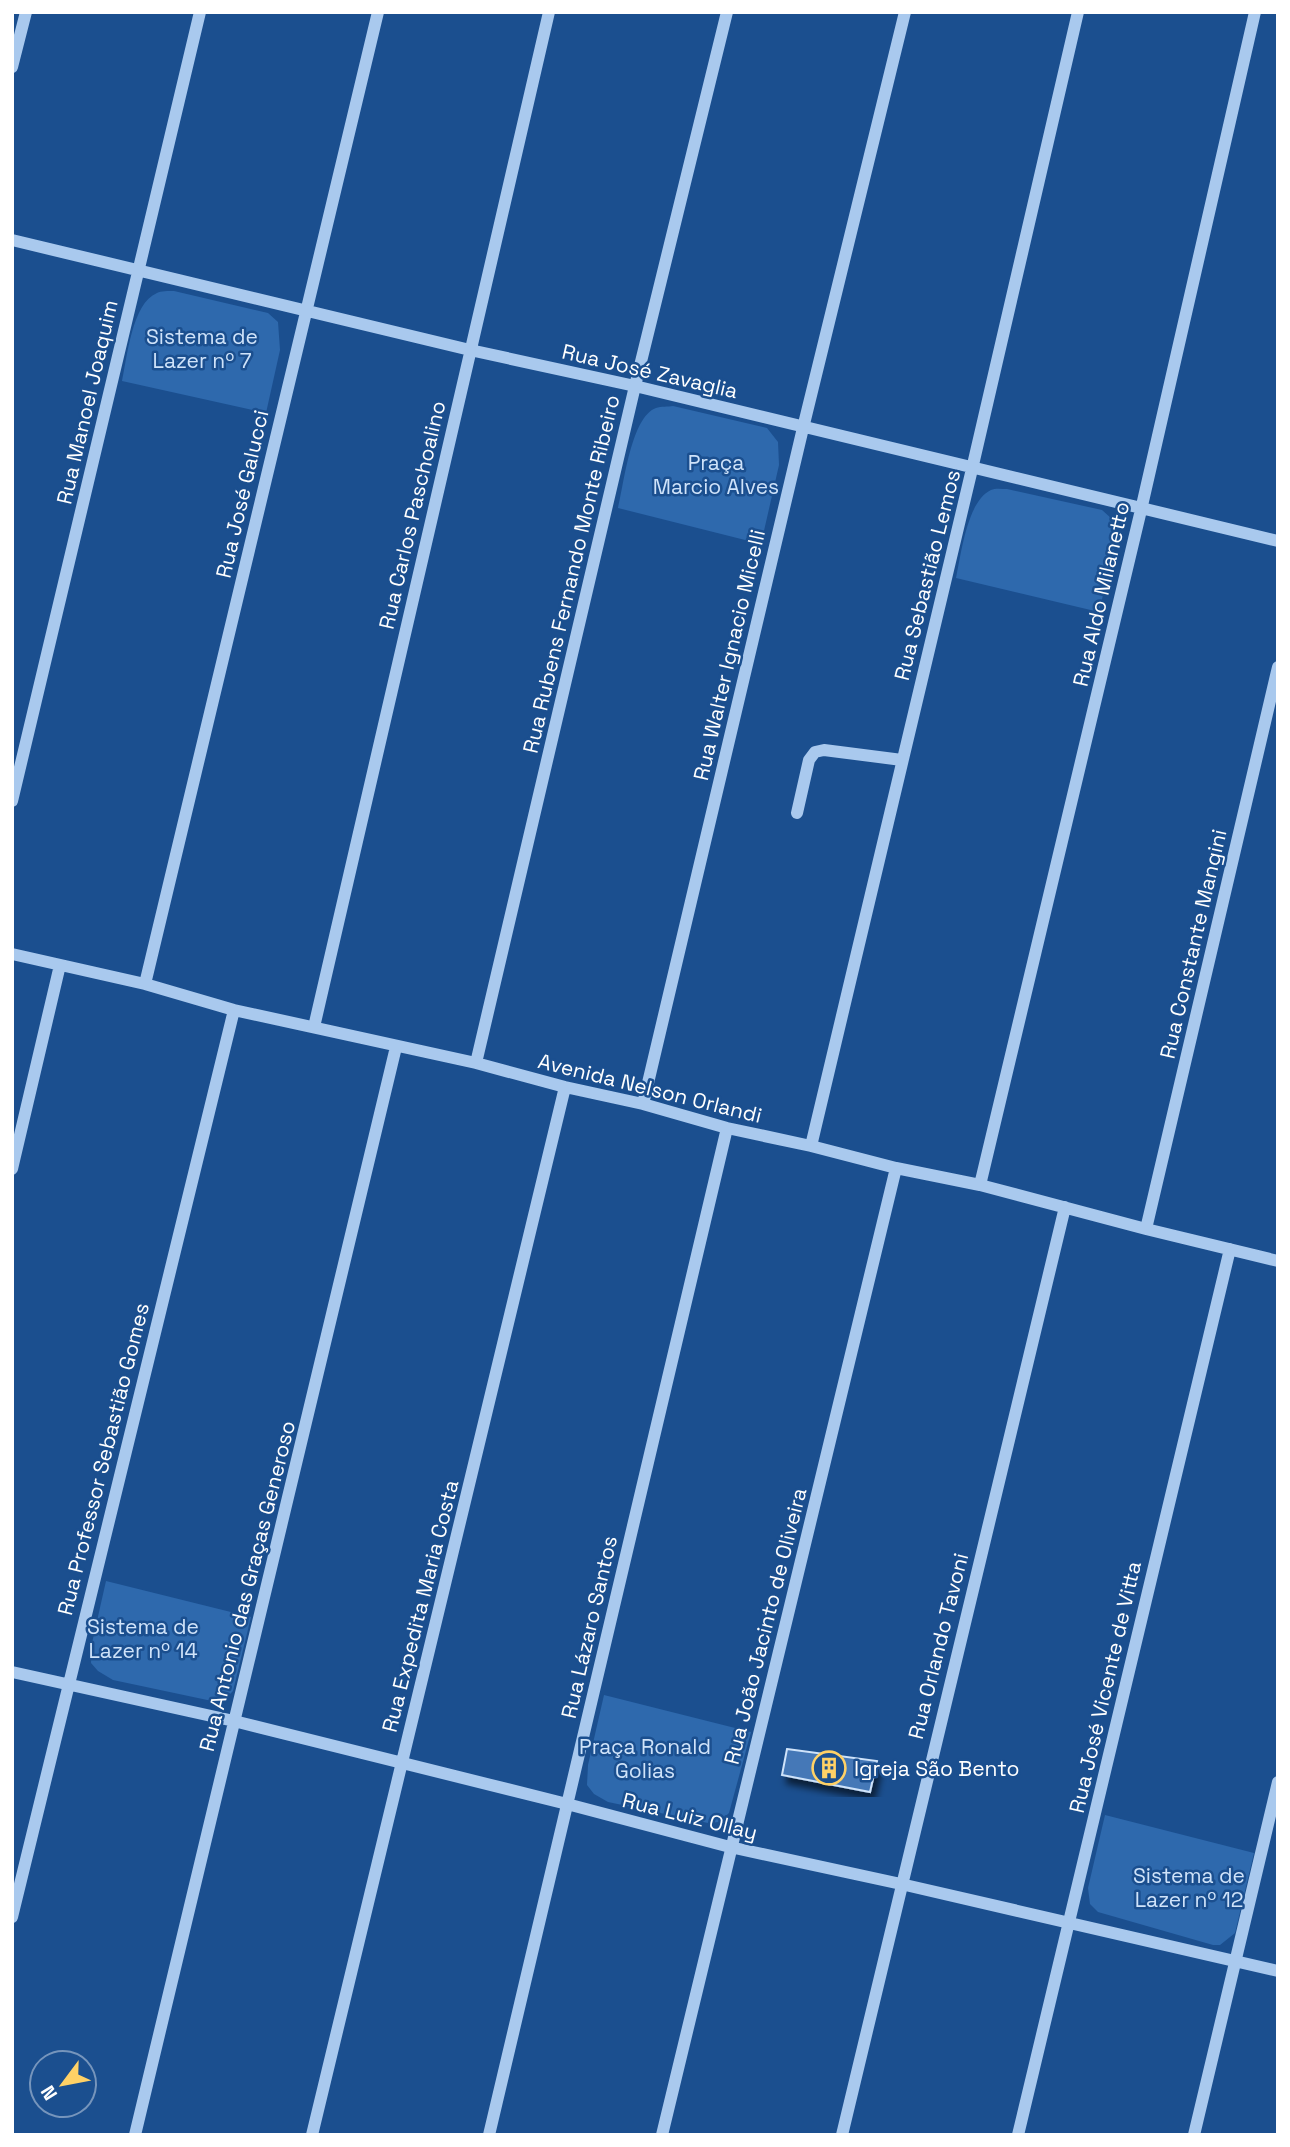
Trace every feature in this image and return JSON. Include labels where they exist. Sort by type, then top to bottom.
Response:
[{"type":"street","points":[[12,68],[26,12]]},
{"type":"street","name":"Rua Manoel Joaquim","points":[[12,801],[200,12]]},
{"type":"street","name":"Rua José Galucci","points":[[145,984],[377,12]]},
{"type":"street","name":"Rua Carlos Paschoalino","points":[[313,1027],[549,12]]},
{"type":"street","name":"Rua Rubens Fernando Monte Ribeiro","points":[[476,1063],[635,386],[727,12]]},
{"type":"street","name":"Rua Walter Ignacio Micelli","points":[[643,1104],[803,428],[905,12]]},
{"type":"street","name":"Rua Sebastião Lemos","points":[[811,1146],[1078,12]]},
{"type":"street","name":"Rua Aldo Milanetto","points":[[980,1185],[1141,510],[1255,12]]},
{"type":"street","name":"Rua José Zavaglia","points":[[12,240],[1278,541]]},
{"type":"street","name":"Rua Constante Mangini","points":[[1146,1229],[1278,667]]},
{"type":"street","points":[[797,813],[808,761],[815,752],[824,750],[902,760]]},
{"type":"street","name":"Avenida Nelson Orlandi","points":[[12,954],[145,984],[234,1010],[476,1063],[643,1104],[727,1128],[980,1185],[1278,1261]]},
{"type":"street","points":[[12,1169],[60,965]]},
{"type":"street","name":"Rua Professor Sebastião Gomes","points":[[12,1917],[234,1010]]},
{"type":"street","name":"Rua Antonio das Graças Generoso","points":[[135,2135],[396,1047]]},
{"type":"street","name":"Rua Expedita Maria Costa","points":[[312,2135],[565,1087]]},
{"type":"street","name":"Rua Lázaro Santos","points":[[489,2135],[727,1128]]},
{"type":"street","name":"Rua João Jacinto de Oliveira","points":[[663,2135],[730,1847],[896,1168]]},
{"type":"street","name":"Rua Orlando Tavoni","points":[[842,2135],[1065,1207]]},
{"type":"street","name":"Rua José Vicente de Vitta","points":[[1018,2135],[1230,1249]]},
{"type":"street","name":"Rua Luiz Ollay","points":[[12,1672],[234,1721],[730,1847],[1278,1971]]},
{"type":"street","points":[[1194,2135],[1278,1782]]},
{"type":"green space","name":"Sistema de Lazer nº 7","points":[[174,291],[268,313],[278,322],[280,350],[266,413],[122,381],[132,332],[142,308],[157,293]]},
{"type":"green space","name":"Praça Marcio Alves","points":[[673,406],[767,428],[778,442],[779,465],[761,544],[618,508],[630,452],[640,424],[647,414],[656,408]]},
{"type":"green space","points":[[1007,489],[1102,510],[1112,519],[1114,548],[1099,612],[956,578],[966,530],[976,505],[991,490]]},
{"type":"green space","name":"Sistema de Lazer nº 14","points":[[106,1581],[251,1617],[233,1691],[224,1700],[212,1701],[113,1680],[98,1671],[91,1663],[92,1643]]},
{"type":"green space","name":"Praça Ronald Golias","points":[[604,1695],[751,1732],[729,1813],[719,1822],[708,1823],[608,1802],[594,1794],[587,1785],[588,1765]]},
{"type":"green space","name":"Sistema de Lazer nº 12","points":[[1105,1815],[1254,1853],[1235,1933],[1220,1945],[1213,1945],[1098,1912],[1090,1904],[1088,1888]]},
{"type":"building","name":"Igreja São Bento","points":[[787,1749],[877,1761],[870,1792],[782,1775]]},
{"type":"place","name":"Igreja São Bento","points":[[829,1768]]}]
